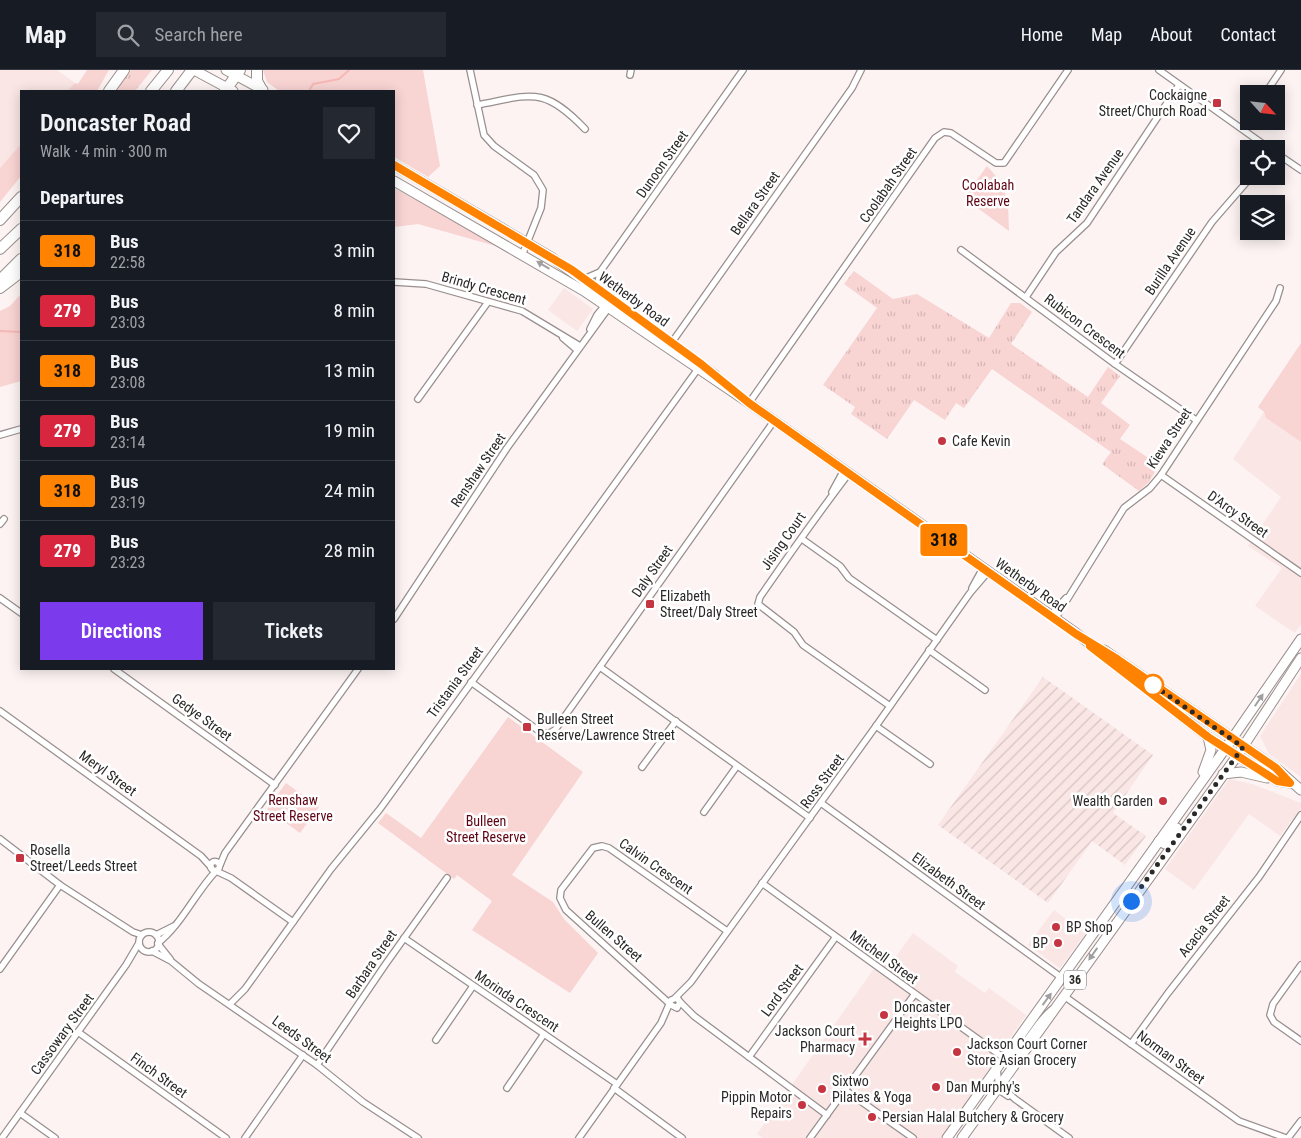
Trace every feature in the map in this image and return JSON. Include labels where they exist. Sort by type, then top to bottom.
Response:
[{"type":"highway","points":[[108,90],[118,70]]},
{"type":"highway","points":[[109,90],[124,70]]},
{"type":"highway","points":[[152,90],[168,70]]},
{"type":"highway","points":[[177,90],[193,70]]},
{"type":"highway","points":[[256,70],[257,81],[263,90]]},
{"type":"highway","points":[[229,90],[238,73]]},
{"type":"highway","points":[[0,220],[20,198]]},
{"type":"highway","points":[[0,249],[20,230]]},
{"type":"highway","points":[[0,280],[20,260]]},
{"type":"highway","points":[[0,288],[20,273]]},
{"type":"main road","points":[[193,70],[229,90]]},
{"type":"main road","points":[[226,70],[238,73],[263,90]]},
{"type":"main road","name":"Wetherby Road","points":[[395,165],[527,242],[584,279],[698,367],[1053,617],[1208,737],[1277,781]]},
{"type":"main road","name":"Wetherby Road","points":[[395,182],[523,253],[669,346]]},
{"type":"main road","name":"Wetherby Road","points":[[1076,634],[1117,659],[1232,740],[1276,768],[1290,783]]},
{"type":"main road","name":"36","points":[[947,1138],[1300,643]]},
{"type":"main road","name":"36","points":[[962,1138],[1237,756],[1301,658]]},
{"type":"main road","points":[[1197,788],[1210,758],[1211,750],[1208,737]]},
{"type":"main road","points":[[1223,774],[1241,772],[1290,783],[1301,790]]},
{"type":"main road","points":[[1159,841],[1165,844],[1186,816],[1198,810]]},
{"type":"main road","points":[[1097,929],[1114,913],[1134,884],[1139,883],[1143,885]]},
{"type":"street","points":[[470,70],[486,139],[530,172],[541,184],[543,201],[523,253]]},
{"type":"street","name":"Dunoon Street","points":[[597,289],[600,272],[744,70]]},
{"type":"street","name":"Bellara Street","points":[[669,346],[852,88],[861,70]]},
{"type":"street","name":"Coolabah Street","points":[[749,403],[935,138],[944,132],[951,133],[996,163],[1004,163],[1068,70]]},
{"type":"street","points":[[1159,70],[1240,127]]},
{"type":"street","points":[[1271,85],[1281,70]]},
{"type":"street","name":"Tandara Avenue","points":[[1026,297],[1056,252],[1087,223],[1179,85]]},
{"type":"street","points":[[477,105],[528,95],[540,96],[554,103],[585,129]]},
{"type":"street","points":[[1244,130],[1258,140]]},
{"type":"street","points":[[1285,159],[1301,170]]},
{"type":"street","name":"Burilla Avenue","points":[[1115,364],[1212,222],[1244,185]]},
{"type":"street","name":"Rubicon Crescent","points":[[961,250],[1115,364],[1196,420]]},
{"type":"street","points":[[584,279],[600,272]]},
{"type":"street","name":"Brindy Crescent","points":[[395,282],[426,284],[531,315],[578,348]]},
{"type":"street","name":"Kiewa Street","points":[[1053,617],[1124,508],[1150,488],[1161,475],[1276,301],[1280,288]]},
{"type":"street","name":"Renshaw Street","points":[[395,617],[500,458],[612,300]]},
{"type":"street","points":[[418,400],[488,302]]},
{"type":"street","name":"Tristania Street","points":[[233,1006],[340,857],[375,815],[698,367]]},
{"type":"street","name":"Daly Street","points":[[471,682],[539,731],[548,734],[558,727],[774,421]]},
{"type":"street","points":[[0,435],[20,429]]},
{"type":"street","name":"Jising Court","points":[[847,472],[760,597],[758,604],[794,632],[803,645],[890,706]]},
{"type":"street","name":"D'Arcy Street","points":[[1161,475],[1301,573]]},
{"type":"street","points":[[802,539],[840,566],[849,578],[937,640]]},
{"type":"street","name":"Ross Street","points":[[579,1138],[660,1023],[821,804],[986,570]]},
{"type":"street","points":[[0,598],[20,612]]},
{"type":"street","points":[[929,650],[985,690]]},
{"type":"street","points":[[600,667],[810,818]]},
{"type":"street","name":"Gedye Street","points":[[115,670],[275,785]]},
{"type":"street","points":[[126,965],[144,950],[152,951],[171,932],[216,866],[357,670]]},
{"type":"street","name":"Meryl Street","points":[[0,711],[216,866]]},
{"type":"street","points":[[642,767],[676,721]]},
{"type":"street","points":[[876,726],[930,764]]},
{"type":"street","points":[[704,812],[737,766]]},
{"type":"street","name":"Elizabeth Street","points":[[821,804],[1062,978]]},
{"type":"street","name":"Acacia Street","points":[[1131,1044],[1301,817]]},
{"type":"street","points":[[0,839],[60,886],[124,926],[142,935]]},
{"type":"street","name":"Calvin Crescent","points":[[560,898],[561,890],[593,848],[602,846],[609,848],[727,931]]},
{"type":"street","points":[[216,866],[293,922]]},
{"type":"street","name":"Barbara Street","points":[[317,1065],[447,878]]},
{"type":"street","name":"Mitchell Street","points":[[762,883],[834,938],[1004,1058]]},
{"type":"street","points":[[0,969],[60,886]]},
{"type":"street","name":"Bullen Street","points":[[560,898],[566,910],[655,988],[826,1115]]},
{"type":"street","points":[[124,926],[144,950]]},
{"type":"street","points":[[156,935],[174,926]]},
{"type":"street","points":[[139,942],[142,935],[150,932],[156,935],[158,943]]},
{"type":"street","name":"Morinda Crescent","points":[[404,938],[544,1034],[682,1138]]},
{"type":"street","name":"Lord Street","points":[[749,1057],[834,938]]},
{"type":"street","name":"Cassowary Street","points":[[2,1138],[126,965],[139,942]]},
{"type":"street","name":"Leeds Street","points":[[158,943],[171,961]]},
{"type":"street","name":"Leeds Street","points":[[152,951],[171,961],[199,984],[317,1065],[363,1102],[418,1138]]},
{"type":"street","points":[[1301,965],[1270,1011],[1274,1022],[1301,1041]]},
{"type":"street","points":[[436,1040],[473,986]]},
{"type":"street","points":[[810,1138],[914,995]]},
{"type":"street","name":"Norman Street","points":[[1064,996],[1239,1121],[1275,1138]]},
{"type":"street","points":[[1004,1058],[1017,1051],[1040,1019],[1056,1006]]},
{"type":"street","name":"Finch Street","points":[[78,1032],[226,1138]]},
{"type":"street","points":[[507,1088],[544,1034]]},
{"type":"street","points":[[245,1138],[303,1055]]},
{"type":"street","points":[[998,1067],[1000,1092],[1015,1099],[1069,1138]]},
{"type":"street","points":[[845,1090],[913,1138]]},
{"type":"street","points":[[20,1113],[55,1138]]},
{"type":"street","points":[[1287,1138],[1301,1120]]},
{"type":"street","name":"Norman Street","points":[[1266,1133],[1287,1138]]},
{"type":"shaded area","points":[[0,70],[57,70],[75,83],[68,90],[20,90],[20,145],[0,168]]},
{"type":"shaded area","points":[[564,288],[593,309],[577,331],[548,310]]},
{"type":"shaded area","points":[[1264,412],[1266,418],[1301,442],[1301,624],[1295,633],[1255,606],[1282,568],[1248,546],[1281,497],[1233,459]]},
{"type":"shaded area","points":[[1301,674],[1301,777],[1269,754],[1260,736]]},
{"type":"shaded area","points":[[1043,677],[1153,755],[1113,813],[1146,836],[1125,865],[1092,841],[1048,903],[938,825]]},
{"type":"shaded area","points":[[1229,779],[1252,784],[1301,803],[1301,808],[1280,836],[1249,814],[1194,890],[1165,869]]},
{"type":"shaded area","points":[[1054,910],[1085,934],[1060,968],[1028,945]]},
{"type":"shaded area","points":[[913,933],[958,966],[955,972],[985,993],[989,988],[1026,1015],[942,1138],[763,1138],[757,1134],[880,960],[889,966]]},
{"type":"green space","points":[[87,70],[109,70],[98,90],[68,90],[75,83],[78,84]]},
{"type":"green space","points":[[131,70],[152,70],[136,90],[117,90]]},
{"type":"green space","points":[[263,70],[423,70],[440,166],[428,177],[395,158],[395,90],[278,90],[267,82]]},
{"type":"green space","points":[[20,145],[20,177],[0,202],[0,168]]},
{"type":"green space","name":"Coolabah Reserve","points":[[987,166],[1002,183],[1008,204],[1009,231],[964,198]]},
{"type":"green space","points":[[395,189],[510,250],[418,224],[395,227]]},
{"type":"green space","points":[[854,271],[893,299],[917,294],[989,338],[1011,303],[1020,303],[1032,312],[1011,344],[1088,397],[1108,367],[1120,376],[1101,403],[1130,425],[1120,439],[1159,465],[1149,482],[1139,491],[1102,464],[1111,452],[992,369],[964,408],[956,403],[945,420],[914,400],[887,439],[851,414],[855,407],[823,385],[877,308],[844,284]]},
{"type":"green space","points":[[20,295],[20,381],[0,387],[0,311],[10,306]]},
{"type":"green space","points":[[1301,343],[1301,442],[1266,418],[1264,412],[1258,407]]},
{"type":"green space","name":"Bulleen Street Reserve","points":[[508,717],[583,772],[512,875],[553,902],[564,919],[598,953],[570,993],[472,930],[492,901],[457,875],[454,879],[378,823],[386,813],[421,838]]},
{"type":"green space","name":"Renshaw Street Reserve","points":[[286,783],[319,807],[300,833],[267,809]]},
{"type":"waterway","points":[[310,90],[313,84],[339,79],[349,70]]},
{"type":"waterway","points":[[0,331],[20,332]]},
{"type":"bus line","name":"318","points":[[395,166],[572,270],[701,364],[749,403],[1076,634],[1117,659],[1232,740],[1276,768],[1290,783],[1277,781],[1225,749],[1090,646]]},
{"type":"place","name":"Cockaigne Street/Church Road","points":[[1217,103]]},
{"type":"place","name":"Cafe Kevin","points":[[942,441]]},
{"type":"place","name":"Elizabeth Street/Daly Street","points":[[650,604]]},
{"type":"place","name":"Bulleen Street Reserve/Lawrence Street","points":[[527,727]]},
{"type":"place","name":"Wealth Garden","points":[[1163,801]]},
{"type":"place","name":"Rosella Street/Leeds Street","points":[[20,858]]},
{"type":"place","name":"BP Shop","points":[[1056,927]]},
{"type":"place","name":"BP","points":[[1058,943]]},
{"type":"place","name":"Doncaster Heights LPO","points":[[884,1015]]},
{"type":"place","name":"Jackson Court Pharmacy","points":[[865,1039]]},
{"type":"place","name":"Jackson Court Corner Store Asian Grocery","points":[[957,1052]]},
{"type":"place","name":"Dan Murphy's","points":[[936,1087]]},
{"type":"place","name":"Sixtwo Pilates & Yoga","points":[[822,1089]]},
{"type":"place","name":"Pippin Motor Repairs","points":[[802,1105]]},
{"type":"place","name":"Persian Halal Butchery & Grocery","points":[[872,1117]]},
{"type":"route","points":[[1131,901],[1243,747],[1153,685]]}]
